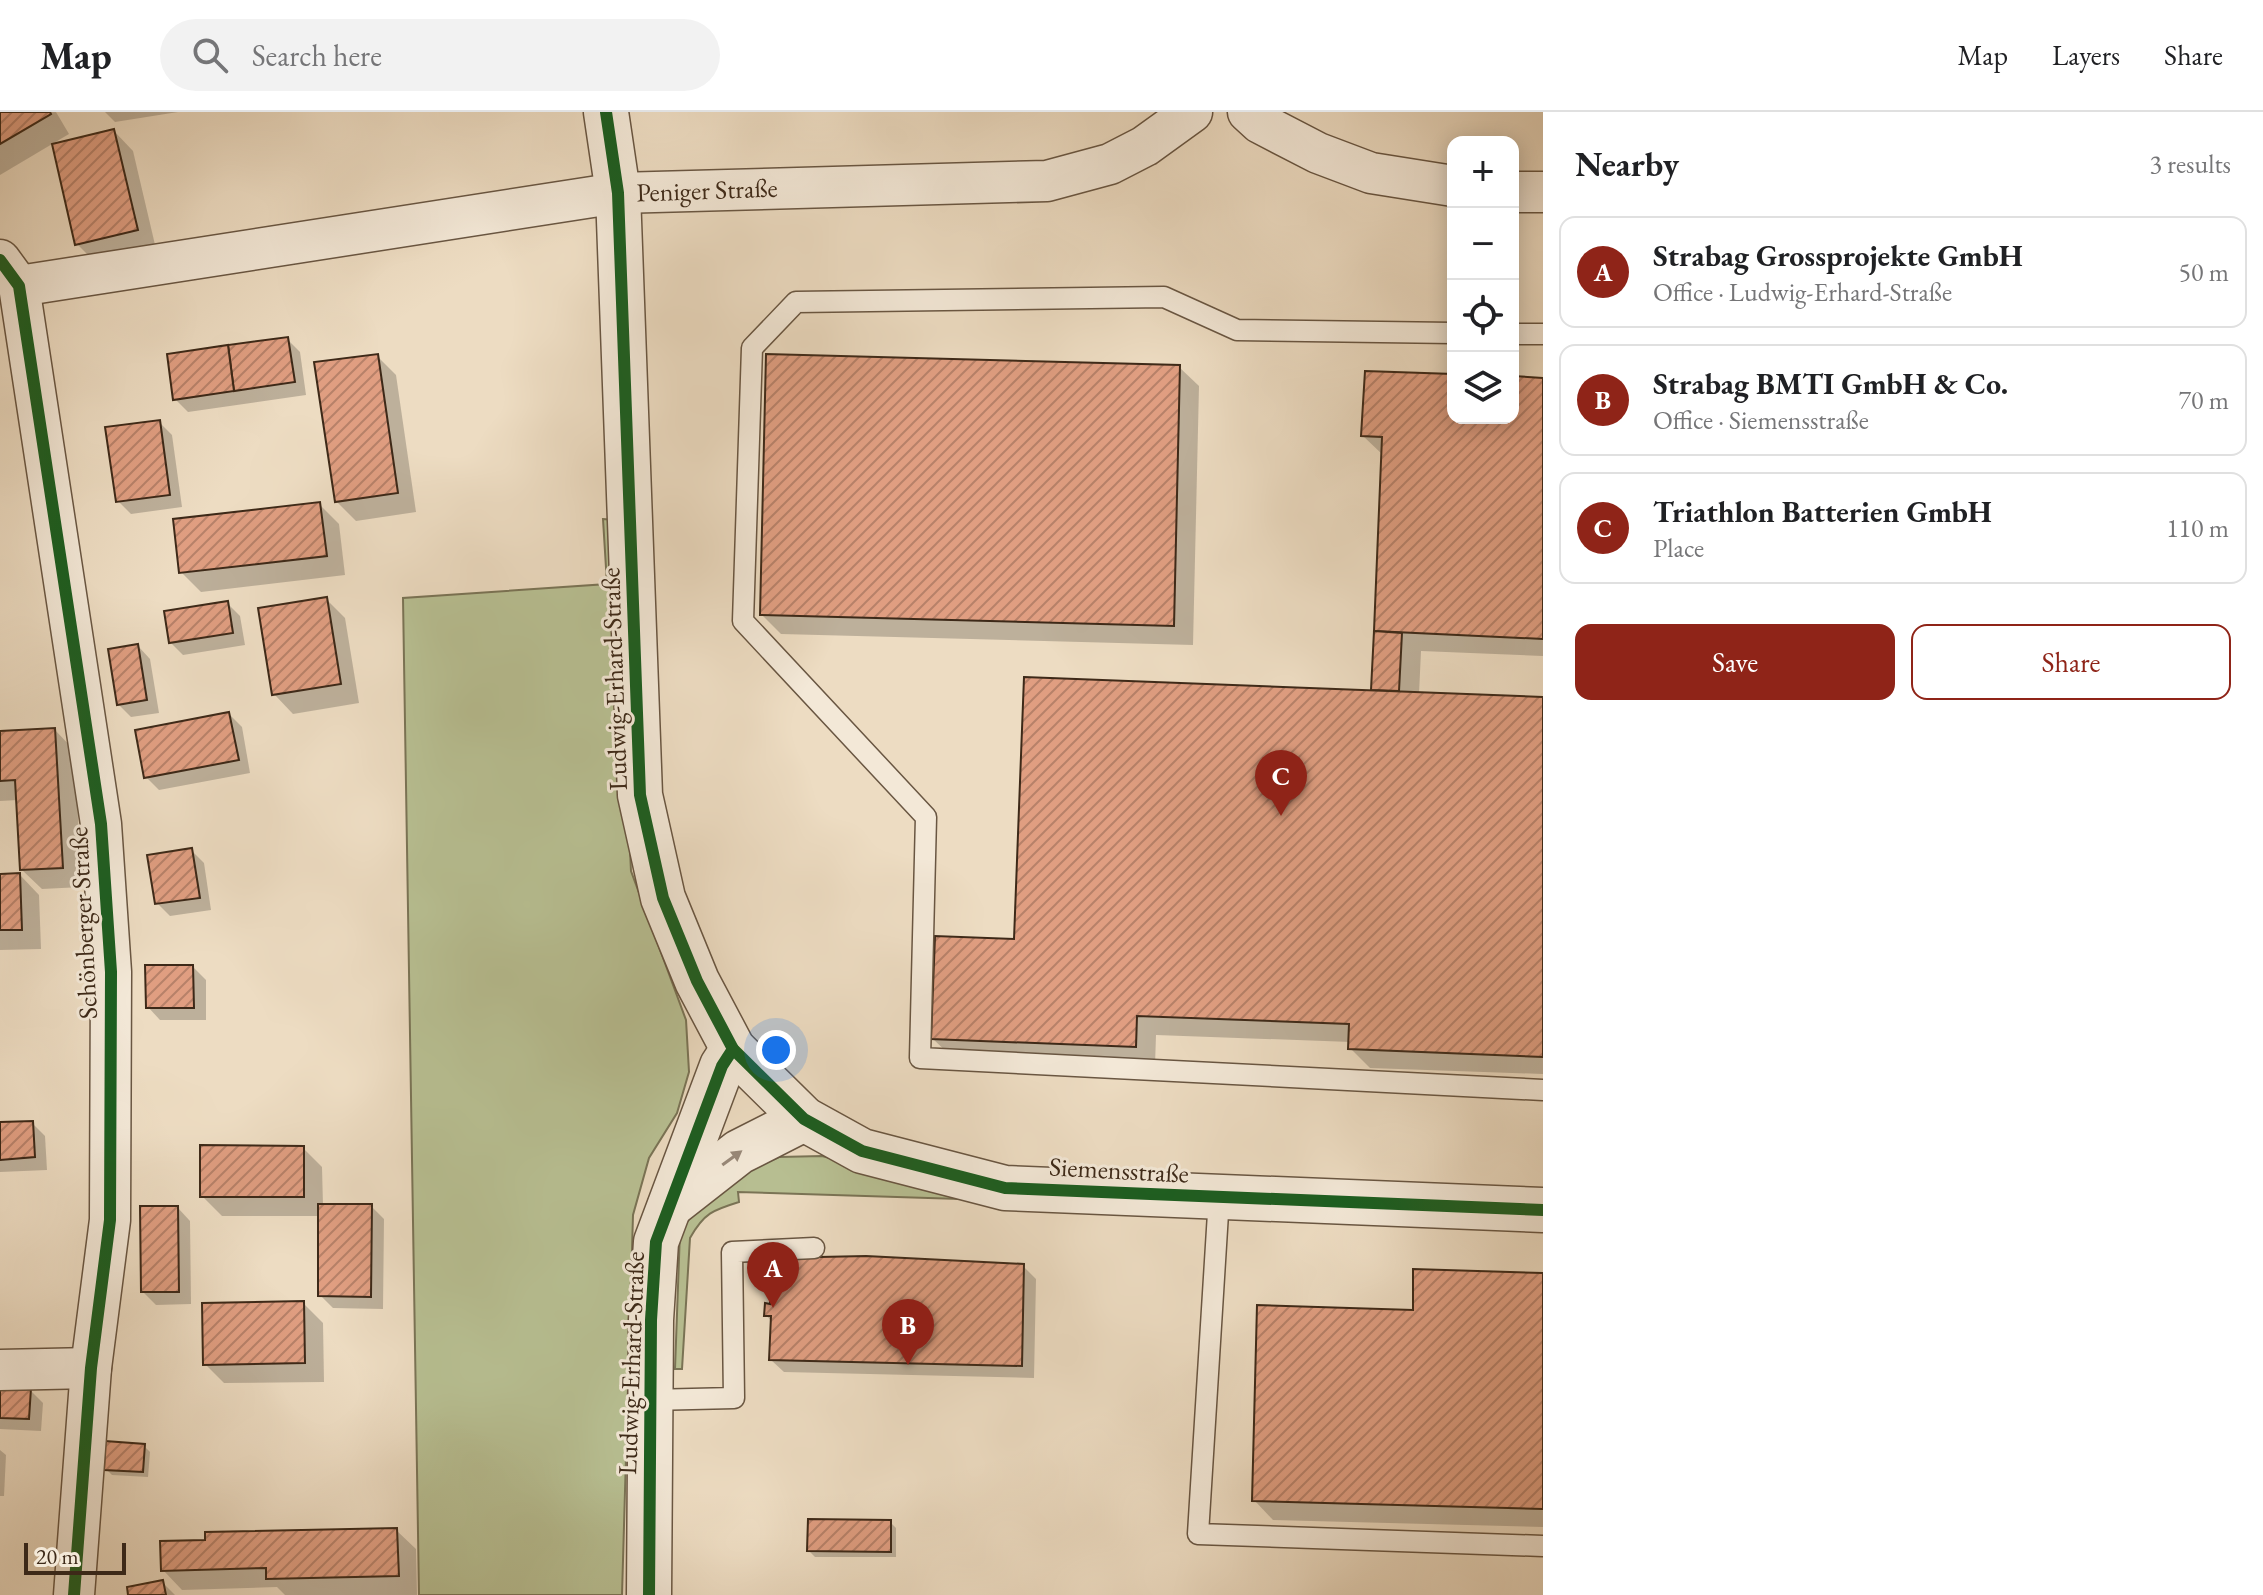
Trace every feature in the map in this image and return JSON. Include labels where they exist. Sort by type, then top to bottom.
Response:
[{"type":"street","name":"Ludwig-Erhard-Straße","points":[[606,112],[618,193],[640,795],[663,898],[697,981],[733,1049],[722,1066],[656,1242],[651,1320],[649,1595]]},
{"type":"street","name":"Peniger Straße","points":[[10,273],[618,193],[1047,181],[1110,164],[1145,146],[1192,112]]},
{"type":"street","points":[[1248,112],[1260,123],[1307,147],[1371,173],[1447,185]]},
{"type":"street","points":[[1519,192],[1543,192]]},
{"type":"street","name":"Schönberger Straße","points":[[10,273],[101,824],[111,972],[110,1220],[91,1368],[74,1595]]},
{"type":"street","name":"Siemensstraße","points":[[733,1049],[804,1119],[862,1151],[1005,1188],[1543,1210]]},
{"type":"street","points":[[670,1206],[739,1152],[804,1119]]},
{"type":"street","points":[[0,1370],[91,1368]]},
{"type":"lane","points":[[1447,333],[1237,330],[1164,297],[796,302],[752,348],[743,621],[926,817],[920,1058],[1543,1090]]},
{"type":"lane","points":[[1519,334],[1543,334]]},
{"type":"lane","points":[[1219,1197],[1198,1534],[1543,1546]]},
{"type":"lane","points":[[650,1400],[734,1398],[732,1252],[814,1248]]},
{"type":"green space","points":[[603,519],[614,520],[631,871],[686,1020],[689,1072],[677,1113],[649,1158],[633,1215],[622,1595],[419,1595],[403,598],[607,584]]},
{"type":"green space","points":[[822,1156],[992,1200],[738,1192],[739,1202],[710,1214],[690,1238],[682,1369],[675,1369],[680,1231],[694,1213],[748,1171],[779,1157]]},
{"type":"building","points":[[0,112],[50,112],[51,114],[0,144]]},
{"type":"building","points":[[114,129],[138,230],[75,245],[52,144]]},
{"type":"building","points":[[288,337],[295,382],[234,391],[228,345]]},
{"type":"building","points":[[228,345],[234,391],[173,400],[167,354]]},
{"type":"building","points":[[378,354],[398,493],[335,502],[314,362]]},
{"type":"building","points":[[766,354],[1180,365],[1174,626],[760,615]]},
{"type":"building","points":[[1365,371],[1447,374],[1447,424],[1519,424],[1519,376],[1543,378],[1543,639],[1374,631],[1382,437],[1361,436]]},
{"type":"building","points":[[160,420],[170,495],[116,502],[105,427]]},
{"type":"building","points":[[320,502],[327,556],[179,573],[173,519]]},
{"type":"building","points":[[327,597],[341,684],[272,695],[258,608]]},
{"type":"building","points":[[228,601],[233,633],[169,643],[164,611]]},
{"type":"building","points":[[1374,631],[1402,633],[1399,691],[1371,690]]},
{"type":"building","points":[[138,644],[147,700],[117,705],[108,649]]},
{"type":"building","points":[[1024,677],[1543,697],[1543,1057],[1348,1049],[1349,1024],[1137,1016],[1136,1047],[931,1039],[935,936],[1014,939]]},
{"type":"building","points":[[229,712],[239,760],[144,778],[135,730]]},
{"type":"building","points":[[55,728],[63,868],[20,870],[15,780],[0,781],[0,731]]},
{"type":"building","points":[[192,848],[200,898],[155,904],[147,855]]},
{"type":"building","points":[[20,873],[22,930],[0,930],[0,874]]},
{"type":"building","points":[[145,965],[193,965],[194,1008],[146,1008]]},
{"type":"building","points":[[33,1121],[35,1157],[0,1160],[0,1122]]},
{"type":"building","points":[[200,1145],[304,1146],[304,1197],[200,1197]]},
{"type":"building","points":[[318,1204],[372,1204],[371,1297],[318,1296]]},
{"type":"building","points":[[140,1206],[178,1206],[179,1292],[141,1292]]},
{"type":"building","points":[[866,1256],[1024,1264],[1022,1366],[769,1360],[771,1316],[764,1316],[765,1303],[770,1304],[772,1258]]},
{"type":"building","points":[[1413,1269],[1543,1273],[1543,1509],[1252,1501],[1257,1305],[1413,1310]]},
{"type":"building","points":[[304,1301],[305,1363],[203,1365],[202,1303]]},
{"type":"building","points":[[0,1387],[31,1388],[29,1419],[0,1418]]},
{"type":"building","points":[[105,1441],[145,1444],[143,1472],[104,1470]]},
{"type":"building","points":[[808,1519],[891,1520],[891,1552],[807,1551]]},
{"type":"building","points":[[397,1528],[399,1576],[266,1579],[266,1568],[161,1571],[160,1541],[205,1540],[205,1532]]},
{"type":"building","points":[[163,1580],[166,1595],[128,1595],[127,1587]]},
{"type":"cycle path","points":[[606,112],[618,193],[640,795],[663,898],[697,981],[733,1049],[804,1119],[862,1151],[1005,1188],[1543,1210]]},
{"type":"cycle path","points":[[0,260],[19,286],[101,824],[111,972],[110,1220],[91,1368],[74,1595]]},
{"type":"cycle path","points":[[649,1595],[651,1320],[656,1242],[722,1066],[733,1049]]},
{"type":"place","name":"Triathlon Batterien GmbH","points":[[1281,816]]},
{"type":"place","name":"Strabag Grossprojekte GmbH","points":[[773,1308]]},
{"type":"place","name":"Strabag BMTI GmbH & Co.","points":[[908,1365]]}]
